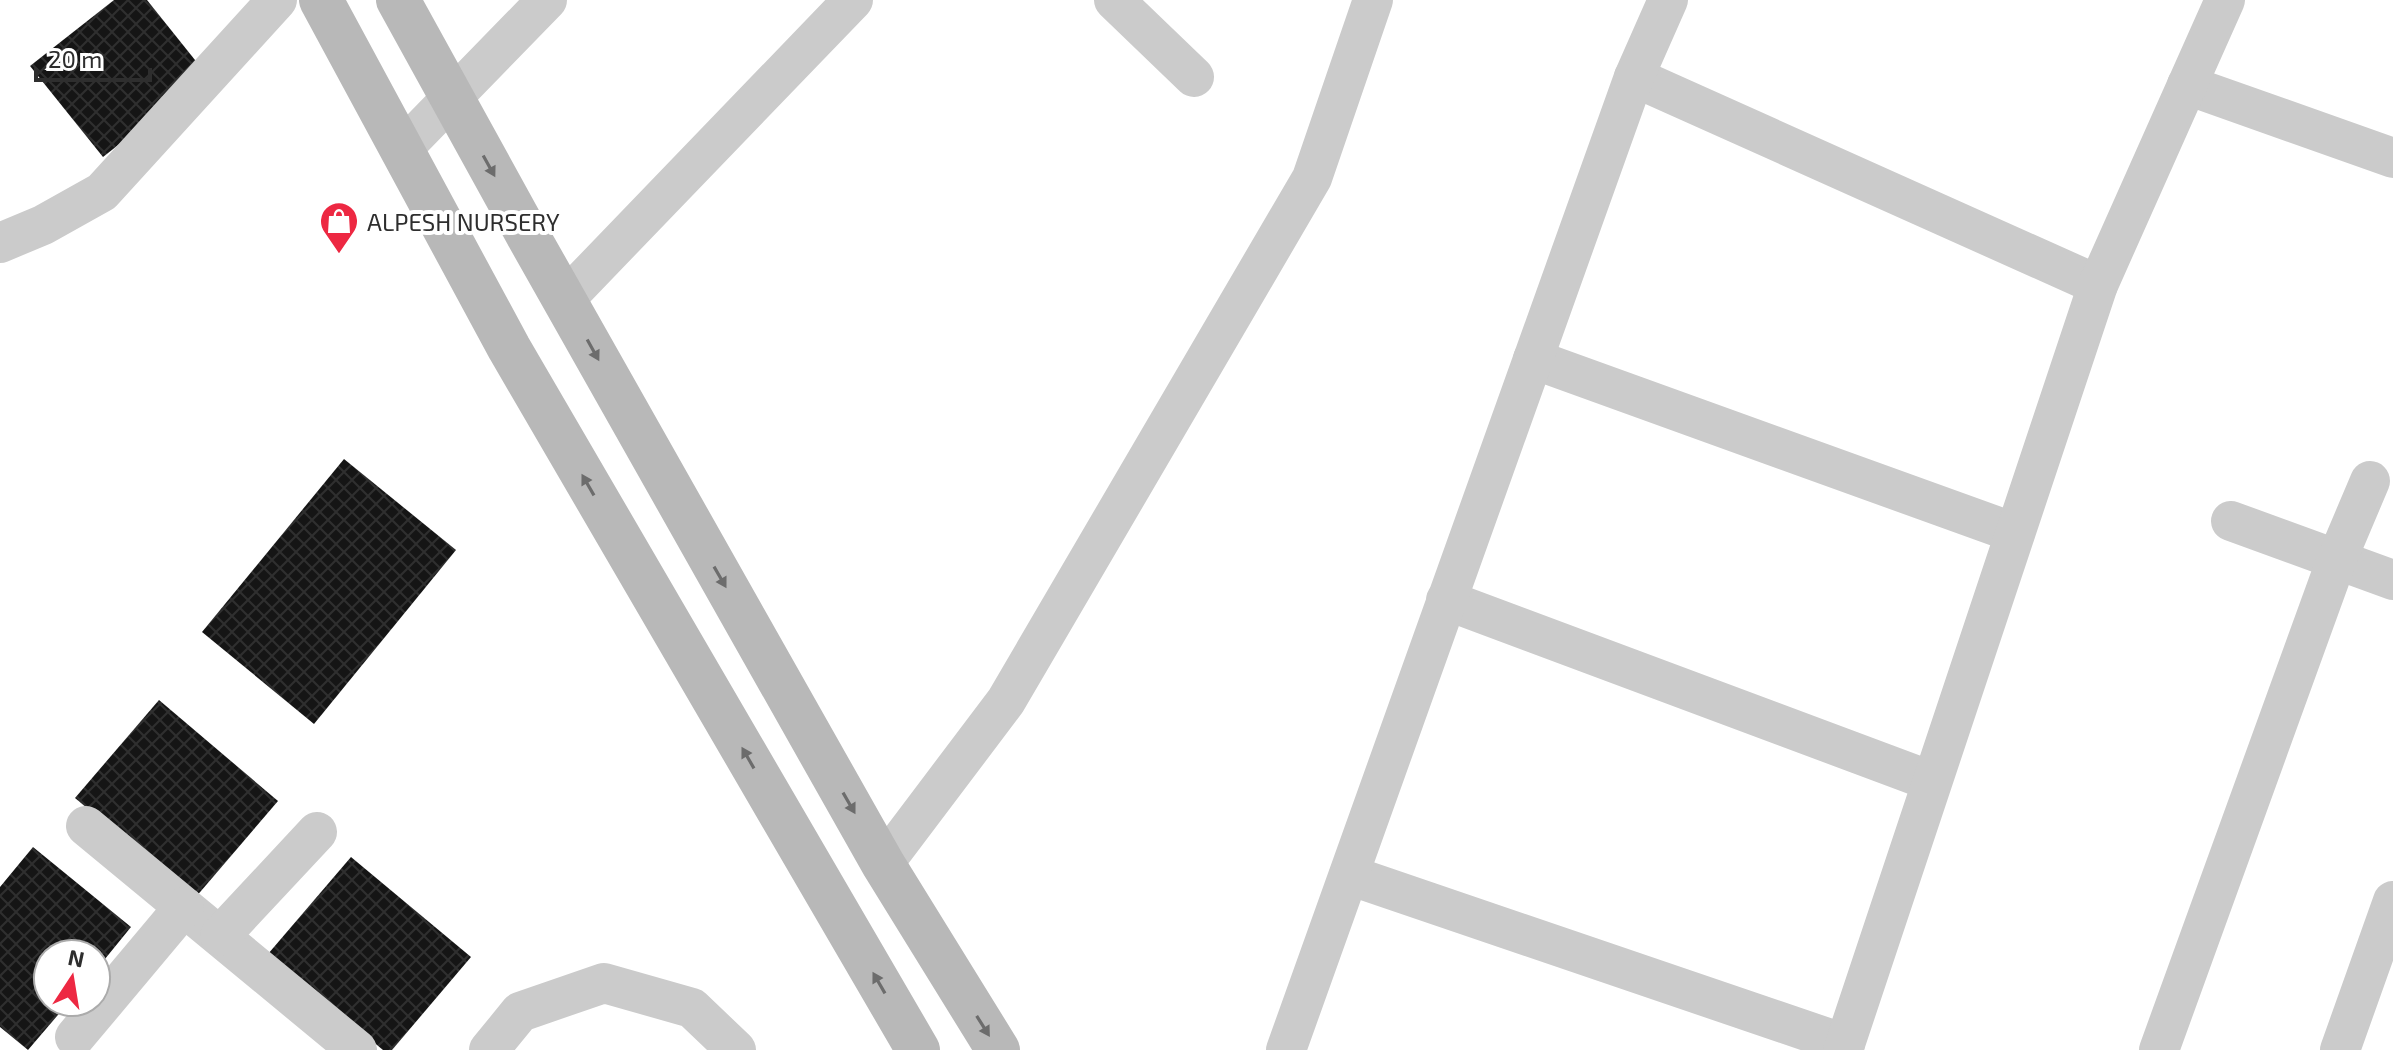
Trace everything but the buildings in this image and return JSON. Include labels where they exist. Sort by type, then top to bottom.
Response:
[{"type":"street","points":[[0,243],[43,225],[102,192],[277,0]]},
{"type":"street","points":[[321,0],[509,348],[918,1050]]},
{"type":"street","points":[[398,0],[883,864],[998,1050]]},
{"type":"street","points":[[401,150],[547,0]]},
{"type":"street","points":[[564,300],[853,0]]},
{"type":"street","points":[[1114,0],[1194,77]]},
{"type":"street","points":[[883,864],[1006,701],[1312,178],[1373,0]]},
{"type":"street","points":[[1286,1050],[1634,77],[1668,0]]},
{"type":"street","points":[[1349,875],[1844,1047],[2098,285],[2225,0]]},
{"type":"street","points":[[1634,77],[2098,285]]},
{"type":"street","points":[[2187,85],[2393,158]]},
{"type":"street","points":[[1533,359],[2015,533]]},
{"type":"street","points":[[2159,1050],[2337,559],[2370,481]]},
{"type":"street","points":[[617,535],[682,508]]},
{"type":"street","points":[[2231,521],[2393,580]]},
{"type":"street","points":[[1446,600],[1931,781]]},
{"type":"street","points":[[86,826],[357,1050]]},
{"type":"street","points":[[220,936],[317,832]]},
{"type":"street","points":[[2340,1050],[2393,901]]},
{"type":"street","points":[[75,1037],[184,907]]},
{"type":"street","points":[[489,1050],[520,1012],[604,983],[692,1008],[736,1050]]},
{"type":"place","name":"ALPESH NURSERY","points":[[339,255]]}]
